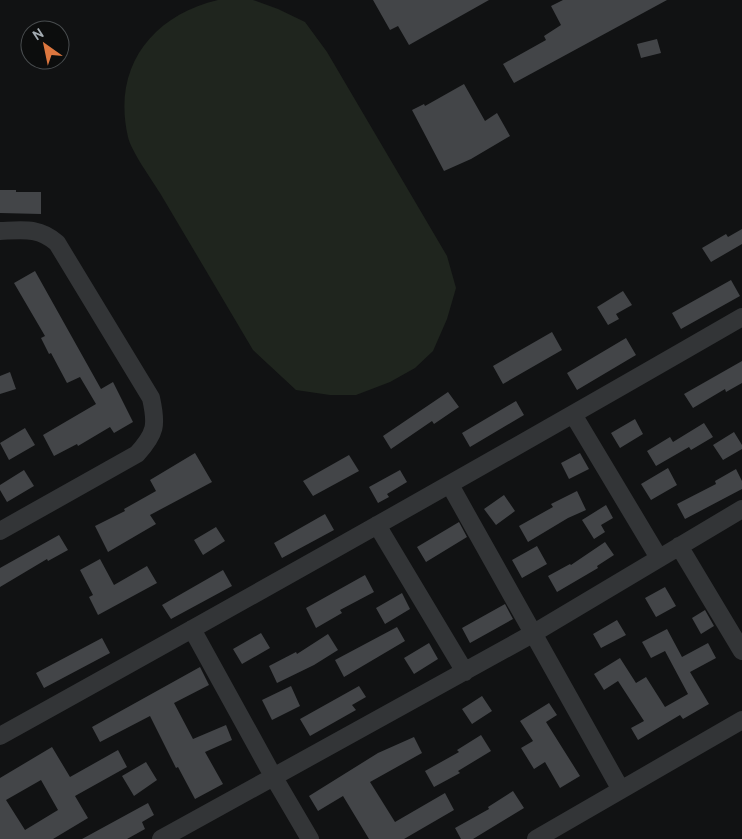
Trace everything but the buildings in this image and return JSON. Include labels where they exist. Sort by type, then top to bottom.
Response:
[{"type":"street","points":[[0,231],[34,231],[46,234],[58,243],[151,398],[154,423],[152,438],[137,454],[0,531]]},
{"type":"street","points":[[0,736],[574,416],[742,317]]},
{"type":"street","points":[[574,416],[659,558]]},
{"type":"street","points":[[450,485],[621,790]]},
{"type":"street","points":[[161,839],[465,672],[742,509]]},
{"type":"street","points":[[377,526],[465,672]]},
{"type":"street","points":[[679,546],[742,651]]},
{"type":"street","points":[[192,629],[310,839]]},
{"type":"street","points":[[536,839],[558,833],[621,790],[742,720]]},
{"type":"shaded area","points":[[218,0],[253,0],[305,22],[327,52],[447,256],[456,288],[447,319],[433,351],[415,368],[390,382],[356,395],[330,395],[296,390],[253,350],[130,143],[125,112],[126,89],[132,68],[142,49],[156,32],[173,18]]}]
